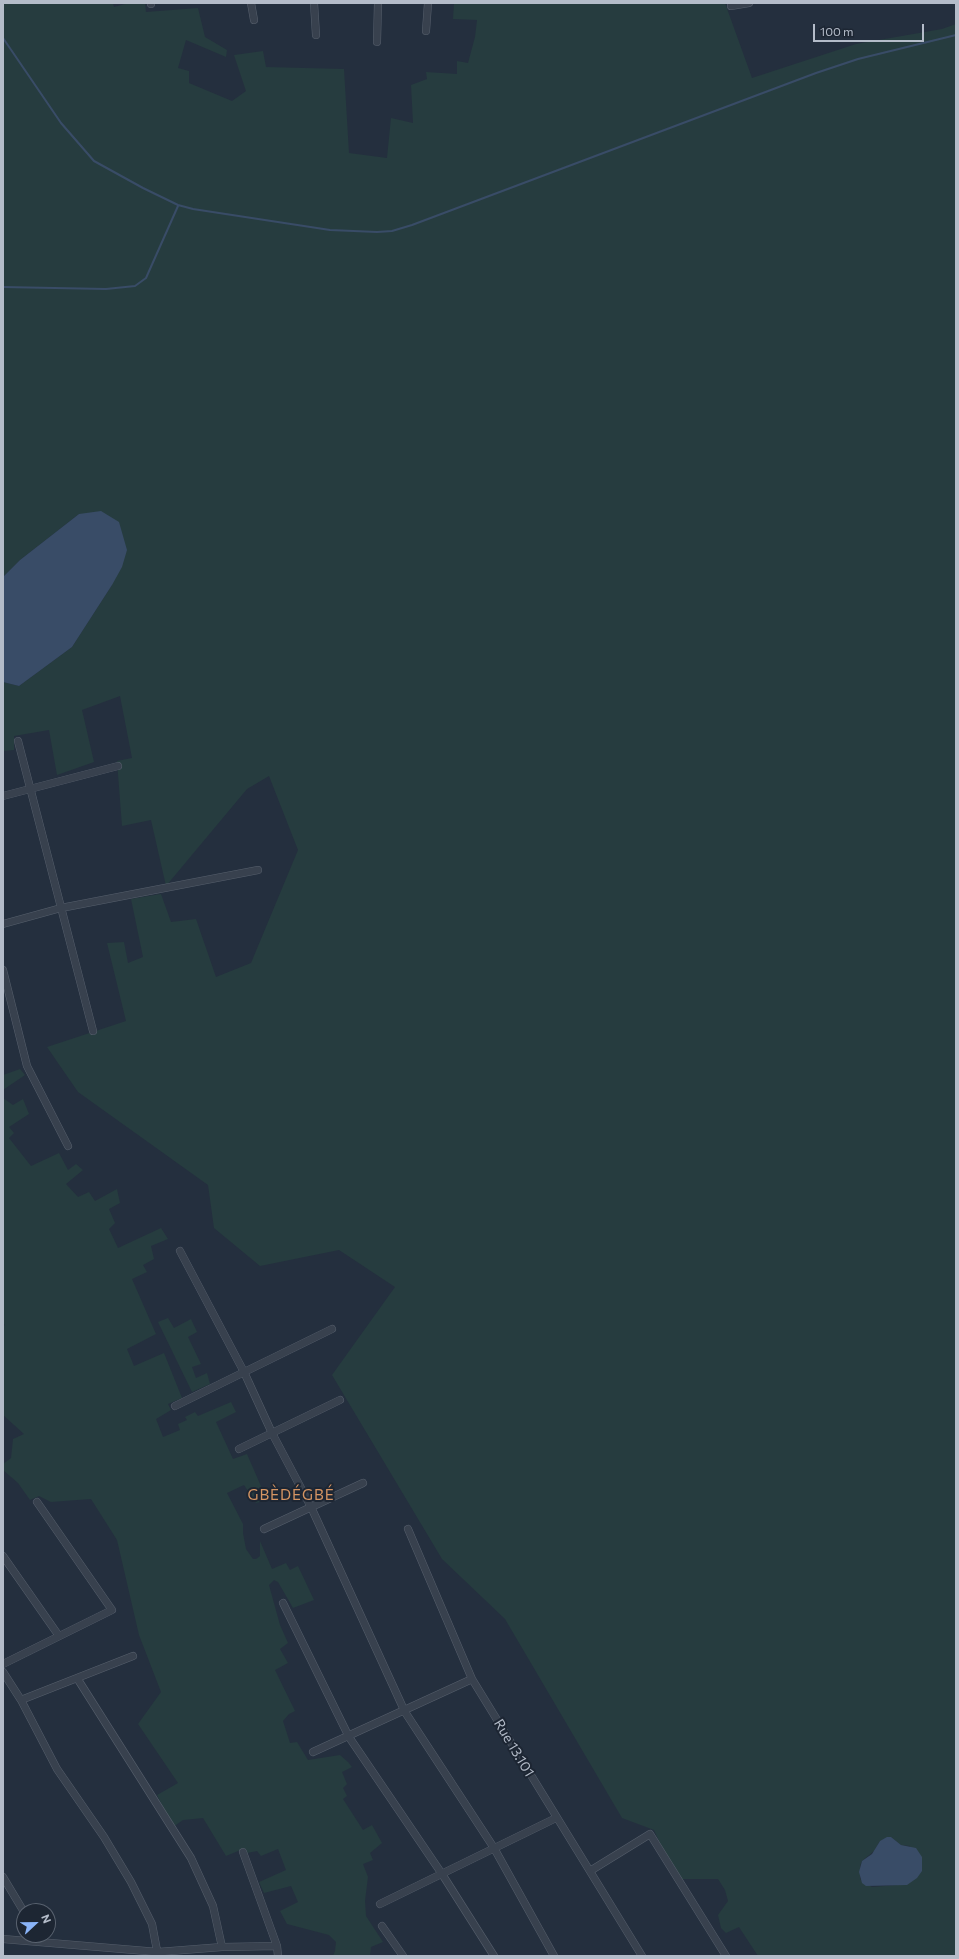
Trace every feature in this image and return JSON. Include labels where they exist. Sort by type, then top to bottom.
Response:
[{"type":"street","points":[[251,3],[254,20]]},
{"type":"street","points":[[314,3],[316,35]]},
{"type":"street","points":[[377,42],[378,3]]},
{"type":"street","points":[[426,31],[428,3]]},
{"type":"street","points":[[731,6],[749,3]]},
{"type":"street","points":[[18,741],[93,1031]]},
{"type":"street","points":[[3,796],[118,766]]},
{"type":"street","points":[[3,924],[62,908],[258,870]]},
{"type":"street","points":[[3,970],[27,1066],[68,1146]]},
{"type":"street","points":[[180,1251],[244,1372],[272,1433],[311,1507],[405,1712],[494,1848],[554,1956]]},
{"type":"street","points":[[175,1406],[332,1329]]},
{"type":"street","points":[[239,1449],[340,1400]]},
{"type":"street","points":[[264,1529],[363,1483]]},
{"type":"street","points":[[3,1664],[112,1610],[37,1502]]},
{"type":"street","name":"Rue 13.101","points":[[408,1529],[472,1679],[642,1956]]},
{"type":"street","points":[[3,1556],[59,1636]]},
{"type":"street","points":[[283,1603],[349,1736],[442,1874],[494,1956]]},
{"type":"street","points":[[21,1700],[133,1656]]},
{"type":"street","points":[[3,1672],[21,1700],[57,1769],[104,1837],[131,1882],[152,1924],[158,1954]]},
{"type":"street","points":[[77,1678],[191,1858],[213,1906],[222,1947]]},
{"type":"street","points":[[313,1752],[405,1712],[472,1679]]},
{"type":"street","points":[[380,1904],[556,1818]]},
{"type":"street","points":[[590,1871],[650,1834],[726,1956]]},
{"type":"street","points":[[243,1852],[278,1946],[278,1956]]},
{"type":"street","points":[[3,1877],[19,1903]]},
{"type":"street","points":[[382,1926],[403,1956]]},
{"type":"street","points":[[3,1939],[158,1954],[222,1947],[278,1946]]},
{"type":"green space","points":[[3,3],[113,3],[114,7],[129,3],[145,3],[146,12],[198,8],[205,37],[227,50],[226,57],[186,40],[178,68],[189,71],[189,83],[232,101],[246,91],[234,55],[263,51],[266,67],[344,69],[349,153],[387,158],[391,118],[413,123],[411,85],[427,79],[426,72],[457,74],[457,61],[468,63],[475,37],[477,20],[453,19],[454,3],[725,3],[752,78],[856,44],[942,29],[956,24],[956,1956],[758,1956],[739,1927],[726,1933],[721,1928],[718,1915],[728,1901],[725,1890],[718,1879],[676,1879],[654,1830],[622,1818],[505,1619],[442,1559],[332,1375],[395,1287],[339,1250],[260,1266],[214,1228],[208,1185],[78,1092],[47,1047],[126,1021],[107,943],[124,942],[128,963],[143,957],[131,899],[161,894],[171,922],[196,919],[216,977],[251,963],[298,850],[269,776],[247,789],[166,886],[151,820],[122,826],[117,761],[132,758],[120,696],[82,710],[94,762],[57,775],[49,730],[14,736],[14,750],[3,751],[3,682],[19,686],[72,647],[112,585],[79,514],[20,560],[3,577]],"holes":[[[891,1837],[901,1845],[910,1846],[897,1885],[872,1887],[860,1879],[860,1866],[862,1861],[874,1851],[880,1841]]]},
{"type":"green space","points":[[20,1069],[25,1075],[3,1090],[3,1075]]},
{"type":"green space","points":[[3,1098],[13,1105],[23,1099],[29,1114],[9,1127],[14,1133],[9,1138],[31,1166],[59,1153],[68,1170],[76,1164],[83,1170],[66,1184],[78,1197],[89,1192],[95,1201],[117,1189],[120,1203],[109,1209],[115,1223],[109,1229],[118,1248],[161,1228],[168,1239],[151,1246],[154,1259],[143,1265],[147,1272],[132,1279],[156,1334],[127,1349],[134,1366],[164,1353],[182,1398],[168,1404],[171,1410],[156,1419],[163,1437],[180,1430],[178,1424],[187,1420],[185,1417],[195,1412],[198,1416],[231,1402],[236,1412],[216,1422],[233,1459],[247,1454],[267,1500],[256,1503],[244,1485],[227,1493],[243,1524],[246,1549],[253,1559],[256,1559],[260,1556],[260,1541],[272,1569],[286,1563],[290,1570],[298,1566],[314,1600],[293,1608],[278,1582],[274,1580],[269,1585],[280,1625],[288,1643],[280,1649],[288,1663],[275,1670],[295,1711],[289,1714],[283,1721],[290,1743],[297,1742],[308,1760],[340,1755],[348,1762],[352,1767],[342,1772],[347,1784],[343,1788],[347,1796],[343,1799],[363,1830],[372,1825],[382,1843],[370,1853],[373,1860],[363,1864],[368,1877],[365,1901],[366,1916],[383,1942],[371,1947],[370,1956],[333,1956],[336,1942],[329,1935],[287,1924],[280,1911],[298,1902],[291,1886],[264,1893],[259,1882],[286,1870],[278,1849],[261,1856],[257,1851],[247,1853],[243,1849],[226,1856],[203,1818],[183,1820],[173,1827],[157,1795],[178,1783],[138,1724],[161,1692],[139,1635],[117,1540],[91,1499],[51,1502],[39,1496],[30,1500],[18,1483],[3,1470],[3,1464],[11,1458],[13,1439],[24,1434],[3,1415],[3,1326],[5,1325],[3,1323]]},
{"type":"green space","points":[[168,1318],[174,1328],[191,1319],[197,1332],[188,1337],[201,1364],[192,1367],[196,1378],[207,1373],[210,1384],[192,1392],[158,1322]]},
{"type":"water","points":[[101,511],[119,522],[127,550],[122,567],[112,585],[72,647],[19,686],[3,682],[3,577],[20,560],[79,514]]},
{"type":"water","points":[[887,1837],[891,1837],[901,1845],[916,1848],[922,1857],[922,1871],[917,1878],[907,1885],[866,1886],[862,1883],[859,1872],[862,1861],[872,1854],[880,1841]]},
{"type":"waterway","points":[[3,38],[61,123],[94,161],[143,188],[178,205],[193,209],[330,230],[377,232],[392,231],[412,225],[816,73],[858,59],[956,35]]},
{"type":"waterway","points":[[3,287],[106,289],[135,286],[146,278],[178,206]]},
{"type":"district","name":"GBÈDÉGBÉ","points":[[291,1495]]}]
